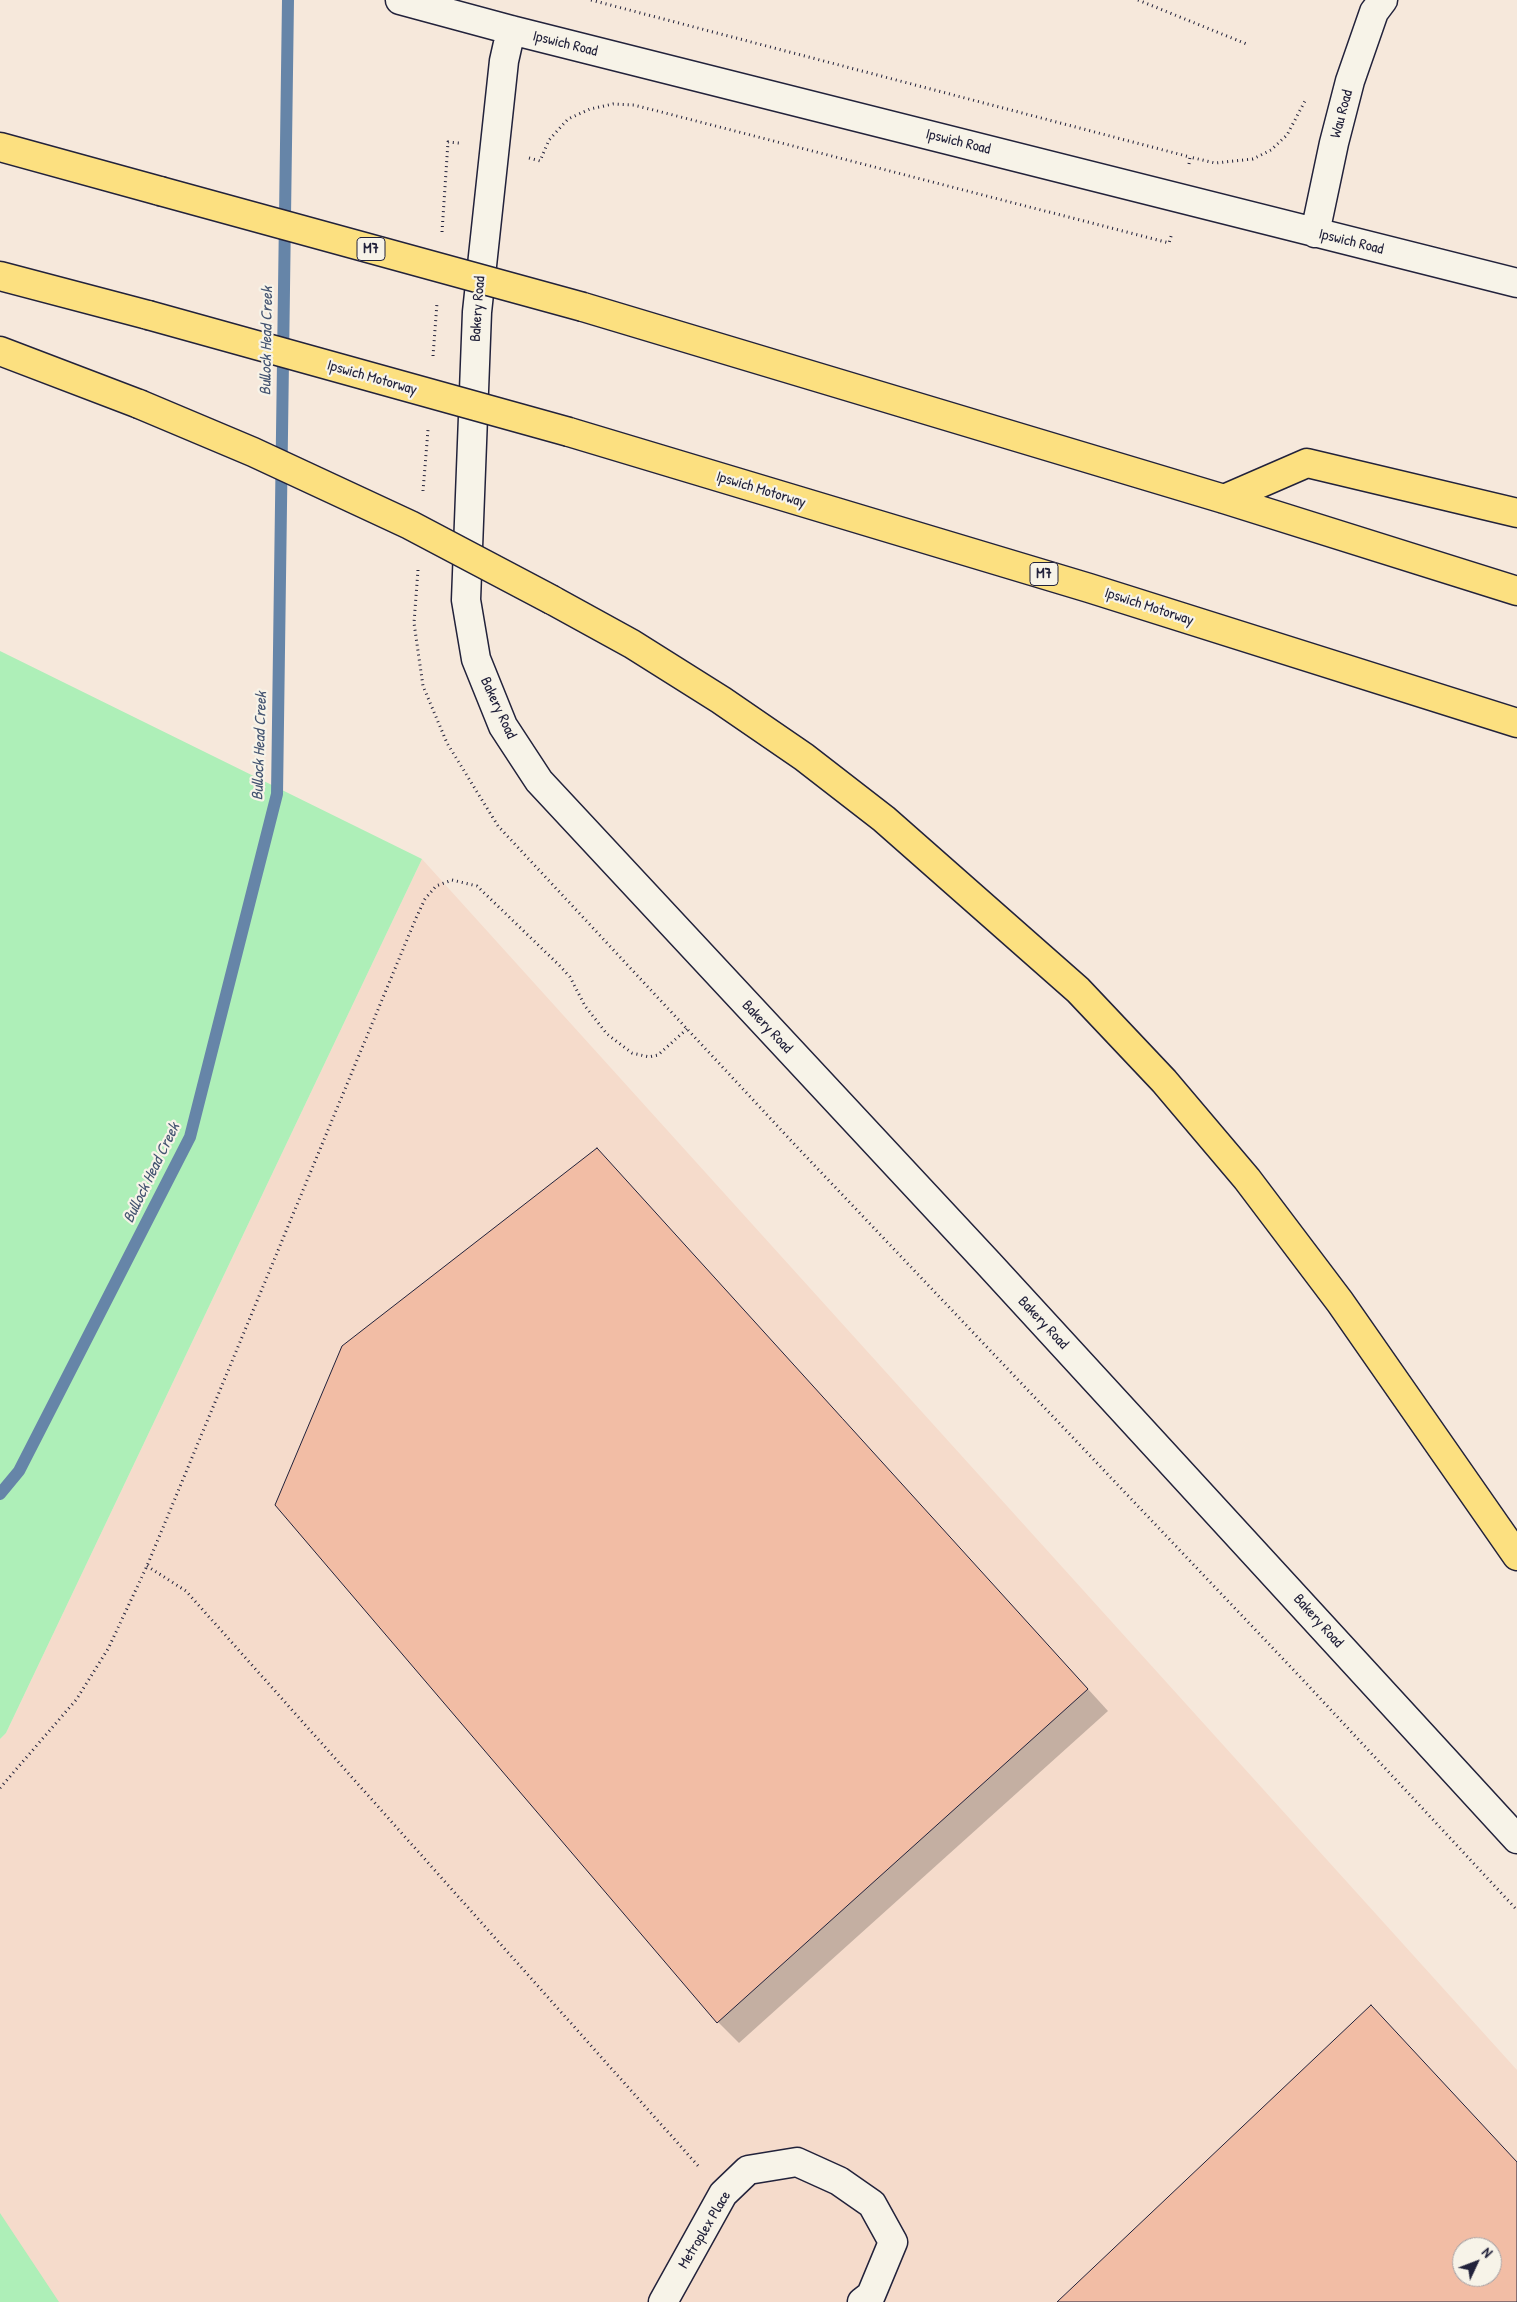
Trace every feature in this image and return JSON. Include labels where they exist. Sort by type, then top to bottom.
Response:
[{"type":"highway","name":"M7","points":[[0,147],[583,307],[1224,499],[1517,591]]},
{"type":"highway","name":"Ipswich Motorway","points":[[0,276],[148,315],[569,432],[1089,588],[1517,723]]},
{"type":"highway","points":[[0,351],[139,404],[253,452],[410,525],[552,600],[632,644],[720,700],[804,756],[884,819],[1078,990],[1164,1081],[1247,1179],[1340,1302],[1517,1556]]},
{"type":"highway","points":[[1224,499],[1307,463],[1517,513]]},
{"type":"street","name":"Ipswich Road","points":[[400,0],[511,30],[1517,283]]},
{"type":"street","name":"Wau Road","points":[[1315,233],[1334,143],[1350,81],[1374,12],[1383,0]]},
{"type":"street","name":"Bakery Road","points":[[511,30],[504,61],[477,312],[466,600],[476,659],[503,726],[545,788],[989,1264],[1517,1839]]},
{"type":"street","name":"Metroplex Place","points":[[663,2302],[723,2194],[748,2170],[797,2162],[839,2181],[872,2204],[894,2242],[871,2295],[862,2302]]},
{"type":"path","points":[[591,0],[1215,163],[1253,159],[1271,150],[1287,135],[1309,94]]},
{"type":"path","points":[[1138,0],[1249,45]]},
{"type":"path","points":[[495,148],[540,161],[549,140],[568,119],[590,109],[613,104],[634,105],[1169,243],[1172,232]]},
{"type":"path","points":[[1189,165],[1190,157]]},
{"type":"path","points":[[0,1788],[76,1700],[108,1649],[147,1566],[416,918],[425,899],[436,886],[452,880],[477,886],[559,964],[607,1034],[632,1053],[650,1057],[658,1055],[688,1028]]},
{"type":"path","points":[[147,1566],[186,1591],[723,2194]]},
{"type":"shaded area","points":[[422,859],[1517,2070],[1517,2302],[0,2302],[0,1739],[6,1733]]},
{"type":"green space","points":[[0,651],[422,859],[6,1733],[0,1739]]},
{"type":"green space","points":[[0,2213],[59,2302],[0,2302]]},
{"type":"building","points":[[597,1148],[1088,1689],[717,2023],[275,1505],[342,1346]]},
{"type":"building","points":[[1371,2005],[1517,2162],[1517,2302],[1057,2302]]},
{"type":"waterway","name":"Bullock Head Creek","points":[[0,1494],[19,1471],[190,1137],[277,794],[288,0]]}]
